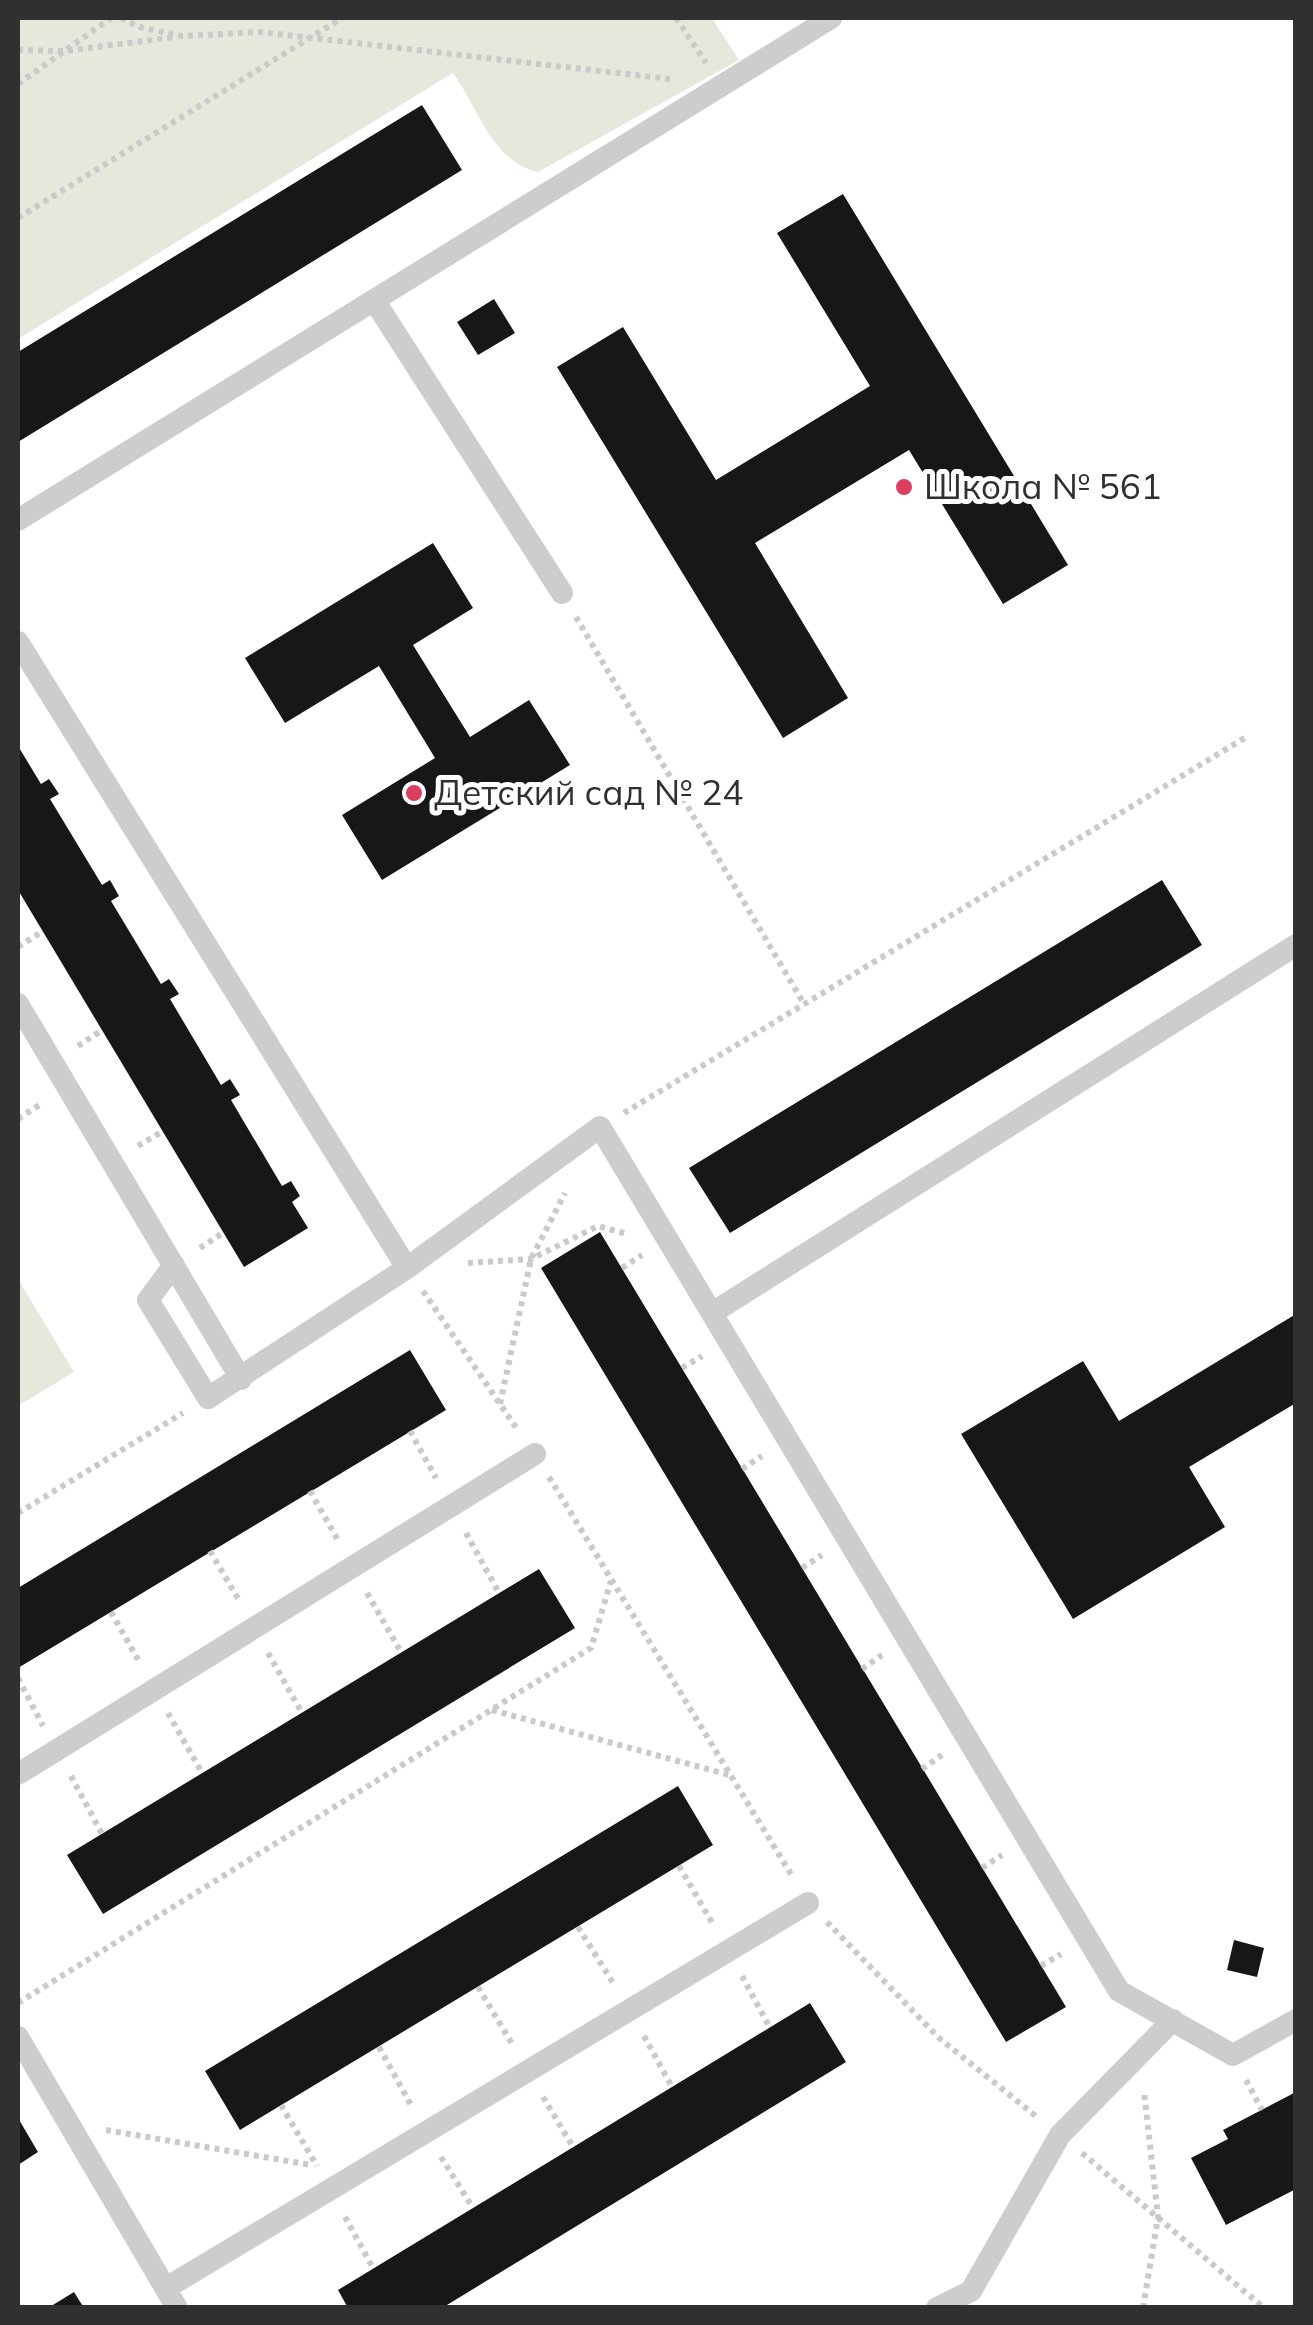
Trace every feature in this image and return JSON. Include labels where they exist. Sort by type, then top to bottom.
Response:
[{"type":"lane","points":[[18,520],[831,18]]},
{"type":"lane","points":[[374,300],[562,593]]},
{"type":"lane","points":[[18,642],[407,1268]]},
{"type":"lane","points":[[712,1313],[1296,945]]},
{"type":"lane","points":[[18,1004],[241,1379]]},
{"type":"lane","points":[[174,1265],[148,1300],[208,1398],[407,1268],[600,1127],[1119,1991],[1233,2054],[1296,2020]]},
{"type":"lane","points":[[18,1774],[535,1454]]},
{"type":"lane","points":[[18,2037],[172,2298],[330,2189],[808,1903]]},
{"type":"lane","points":[[937,2308],[971,2290],[1060,2136],[1174,2020]]},
{"type":"path","points":[[18,84],[111,18]]},
{"type":"path","points":[[121,18],[181,36]]},
{"type":"path","points":[[18,218],[342,18]]},
{"type":"path","points":[[676,18],[721,85]]},
{"type":"path","points":[[18,50],[65,51],[181,36],[260,32],[721,85]]},
{"type":"path","points":[[562,593],[804,1004]]},
{"type":"path","points":[[600,1127],[1248,736]]},
{"type":"path","points":[[18,947],[42,931]]},
{"type":"path","points":[[500,1404],[531,1259],[574,1176]]},
{"type":"path","points":[[460,1264],[531,1259],[598,1226],[629,1235]]},
{"type":"path","points":[[407,1268],[535,1454],[808,1903],[939,2038],[1264,2308]]},
{"type":"path","points":[[18,1513],[208,1398]]},
{"type":"path","points":[[18,2003],[591,1648],[612,1580]]},
{"type":"path","points":[[492,1710],[730,1775]]},
{"type":"path","points":[[678,1866],[770,2028]]},
{"type":"path","points":[[578,1926],[672,2087]]},
{"type":"path","points":[[478,1986],[573,2148]]},
{"type":"path","points":[[379,2047],[425,2132],[473,2208]]},
{"type":"path","points":[[1140,2055],[1158,2218],[1143,2308]]},
{"type":"path","points":[[281,2105],[373,2268]]},
{"type":"path","points":[[68,2123],[317,2166]]},
{"type":"shaded area","points":[[18,18],[712,18],[739,60],[538,172],[522,166],[497,145],[453,73],[18,339]]},
{"type":"shaded area","points":[[18,1279],[74,1372],[18,1406]]},
{"type":"building","points":[[422,105],[462,170],[18,442],[18,352]]},
{"type":"building","points":[[843,194],[1068,565],[1003,604],[909,450],[755,543],[848,698],[783,738],[557,367],[623,327],[716,480],[870,386],[777,233]]},
{"type":"building","points":[[494,299],[515,333],[478,355],[457,322]]},
{"type":"building","points":[[433,543],[473,608],[413,645],[470,737],[529,700],[570,765],[382,880],[342,815],[435,758],[379,666],[285,723],[245,658]]},
{"type":"building","points":[[18,746],[41,784],[49,779],[59,794],[50,799],[102,885],[110,880],[119,896],[111,901],[161,984],[169,979],[179,994],[170,999],[221,1085],[230,1079],[240,1095],[231,1100],[282,1186],[291,1181],[300,1196],[292,1202],[308,1228],[244,1267],[18,890]]},
{"type":"building","points":[[1162,880],[1202,945],[730,1233],[689,1168]]},
{"type":"building","points":[[600,1232],[1066,2007],[1006,2042],[541,1268]]},
{"type":"building","points":[[1296,1314],[1296,1403],[1189,1467],[1225,1527],[1073,1619],[961,1434],[1083,1361],[1119,1421]]},
{"type":"building","points":[[410,1350],[446,1410],[18,1668],[18,1588]]},
{"type":"building","points":[[539,1569],[575,1628],[103,1914],[67,1855]]},
{"type":"building","points":[[678,1786],[713,1845],[240,2130],[205,2071]]},
{"type":"building","points":[[1234,1940],[1264,1948],[1257,1977],[1227,1970]]},
{"type":"building","points":[[810,2003],[846,2062],[442,2308],[348,2308],[338,2290]]},
{"type":"building","points":[[1296,2092],[1296,2189],[1226,2225],[1191,2158],[1228,2139],[1223,2130]]},
{"type":"building","points":[[18,2118],[38,2152],[18,2165]]},
{"type":"building","points":[[74,2292],[84,2308],[48,2308]]},
{"type":"place","name":"Школа № 561","points":[[904,487]]},
{"type":"place","name":"Детский сад № 24","points":[[414,793]]}]
